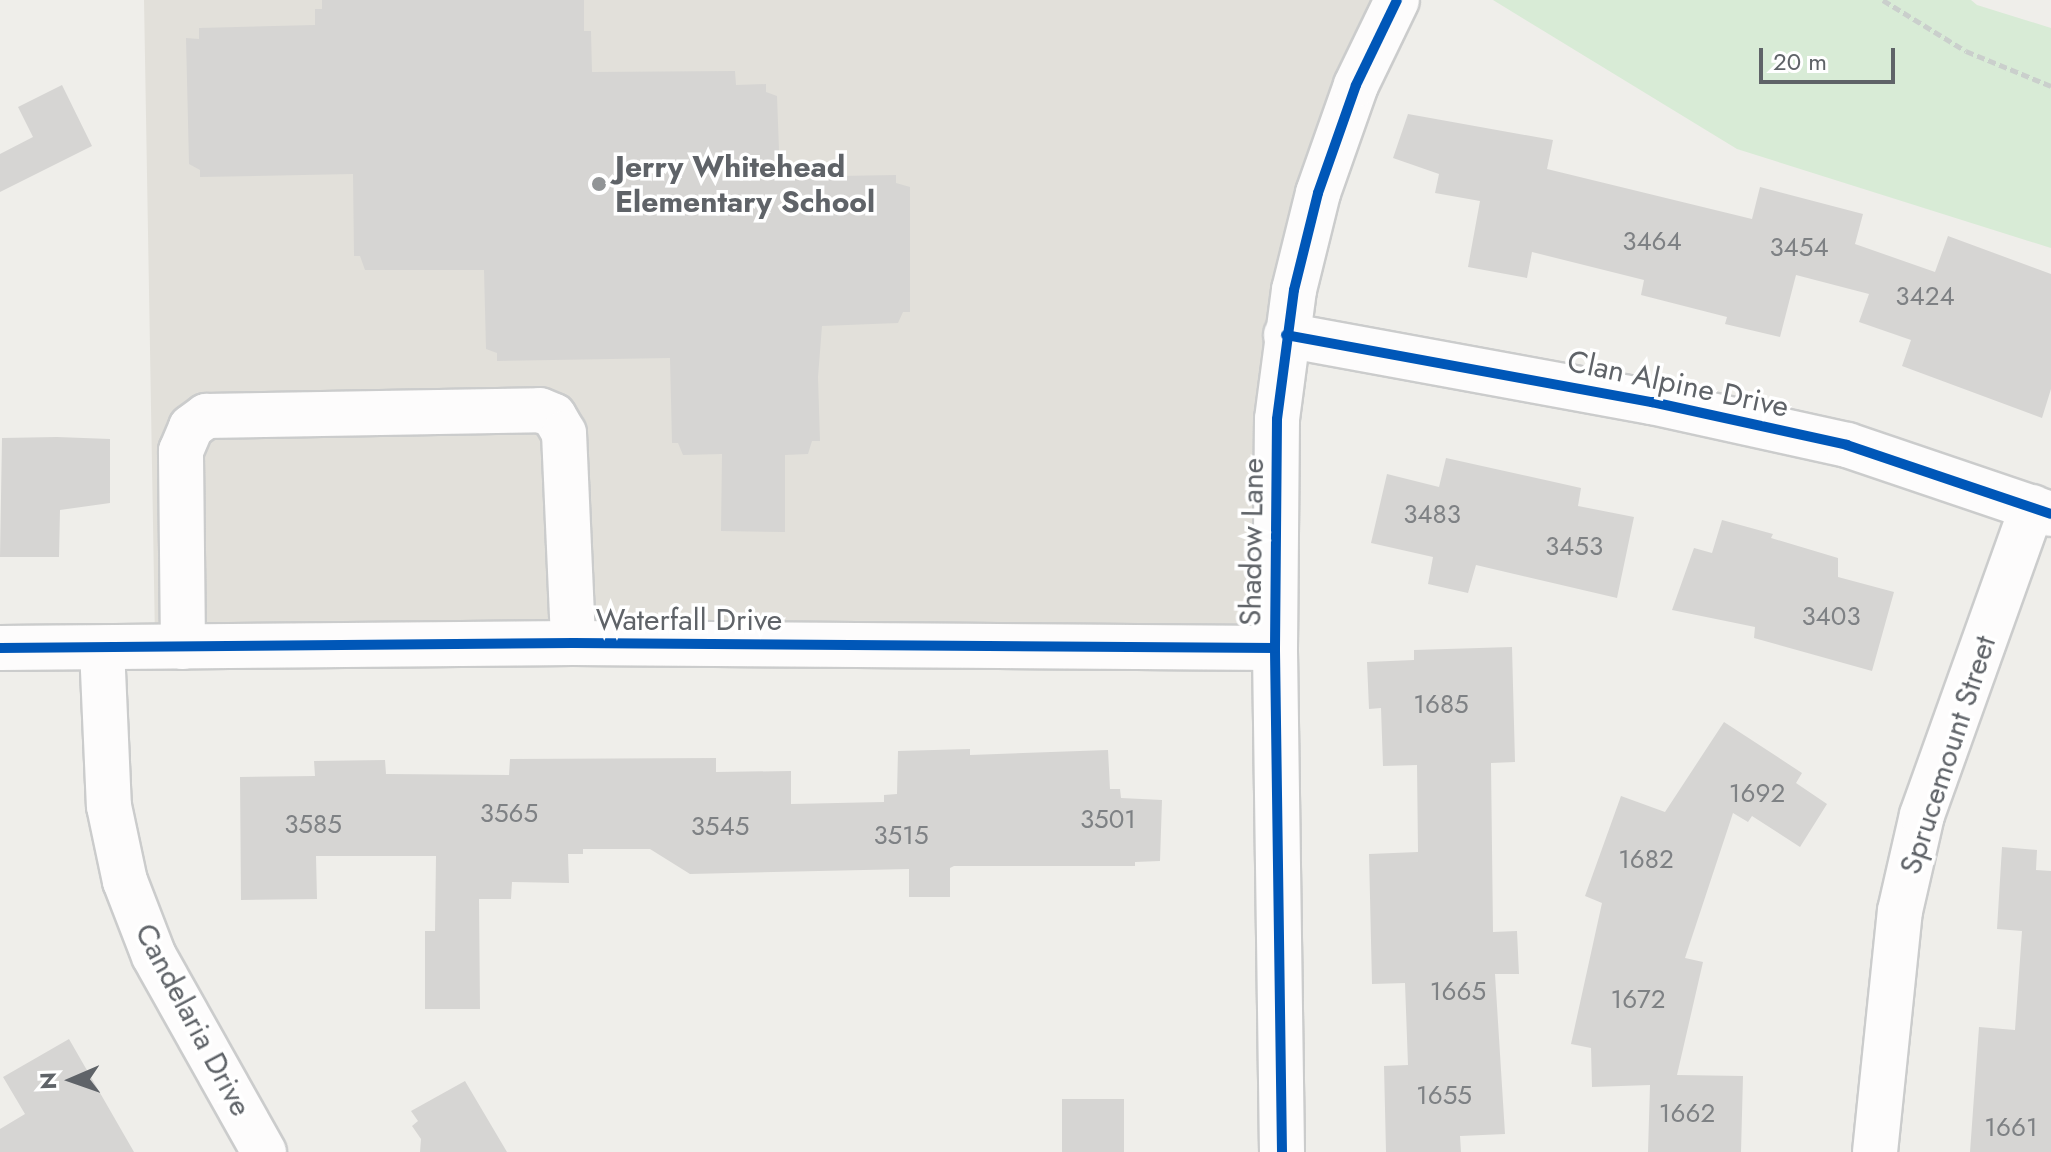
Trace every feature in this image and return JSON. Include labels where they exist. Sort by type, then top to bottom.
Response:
[{"type":"street","name":"Shadow Lane","points":[[1282,1152],[1275,648],[1277,419],[1286,335],[1318,193],[1356,85],[1397,0]]},
{"type":"street","name":"Clan Alpine Drive","points":[[1286,335],[1652,402],[1847,445],[2042,510]]},
{"type":"street","points":[[183,647],[181,451],[191,427],[206,416],[540,410],[554,416],[564,433],[573,643]]},
{"type":"street","name":"Sprucemount Street","points":[[1875,1152],[1900,911],[1922,815],[2042,510]]},
{"type":"street","name":"Waterfall Drive","points":[[0,648],[573,643],[1275,648]]},
{"type":"street","name":"Candelaria Drive","points":[[102,648],[109,806],[125,881],[154,956],[264,1152]]},
{"type":"path","points":[[1883,0],[1966,51],[2051,86]]},
{"type":"shaded area","points":[[144,0],[1391,0],[1329,130],[1265,626],[155,640]]},
{"type":"green space","points":[[1493,0],[1971,0],[1977,5],[2051,28],[2051,248],[1737,149]]},
{"type":"building","points":[[322,0],[584,0],[584,31],[591,31],[592,72],[735,71],[736,85],[766,84],[766,92],[777,96],[780,177],[896,175],[896,183],[910,187],[910,312],[903,312],[898,323],[822,326],[818,377],[820,441],[812,441],[808,454],[785,455],[785,532],[721,531],[722,454],[683,455],[678,443],[672,443],[670,358],[497,361],[497,353],[486,349],[484,270],[365,270],[360,256],[354,256],[353,174],[200,177],[200,170],[189,164],[186,38],[199,39],[199,28],[315,25],[315,9],[322,9]]},
{"type":"building","points":[[62,85],[92,146],[0,192],[0,154],[33,137],[18,107]]},
{"type":"building","points":[[1408,114],[1553,140],[1547,169],[1752,219],[1760,187],[1863,214],[1855,244],[1935,272],[1948,236],[2051,274],[2051,389],[2042,418],[1902,366],[1911,340],[1859,322],[1869,294],[1796,275],[1780,337],[1725,324],[1727,317],[1641,295],[1644,280],[1532,252],[1527,278],[1468,267],[1480,201],[1435,193],[1439,174],[1393,158]]},
{"type":"building","points":[[2,438],[110,439],[110,503],[60,510],[59,557],[0,557]]},
{"type":"building","points":[[1446,458],[1581,488],[1578,506],[1634,517],[1617,598],[1476,565],[1468,593],[1428,584],[1433,557],[1371,543],[1387,474],[1439,487]]},
{"type":"building","points":[[1722,520],[1773,534],[1771,538],[1838,558],[1838,577],[1894,592],[1872,671],[1754,638],[1755,627],[1672,610],[1694,548],[1712,553]]},
{"type":"building","points":[[1512,647],[1515,762],[1491,763],[1493,932],[1517,931],[1519,974],[1495,974],[1505,1134],[1460,1136],[1461,1152],[1386,1152],[1384,1066],[1408,1065],[1405,983],[1372,984],[1369,854],[1418,852],[1417,765],[1383,766],[1381,708],[1369,709],[1367,662],[1414,660],[1414,650]]},
{"type":"building","points":[[1724,722],[1802,773],[1796,783],[1827,804],[1800,847],[1752,816],[1748,822],[1733,813],[1685,958],[1703,962],[1677,1075],[1743,1076],[1741,1152],[1648,1152],[1650,1085],[1592,1087],[1591,1048],[1571,1044],[1602,903],[1585,896],[1621,796],[1665,812]]},
{"type":"building","points":[[970,749],[970,755],[1108,750],[1110,789],[1120,789],[1121,798],[1162,800],[1160,861],[1135,862],[1135,866],[954,866],[950,868],[950,897],[909,897],[909,869],[690,874],[650,849],[583,849],[583,854],[568,854],[569,883],[512,882],[511,899],[479,899],[480,1009],[425,1009],[425,931],[435,931],[436,856],[316,856],[317,899],[241,900],[240,777],[315,776],[314,761],[385,760],[386,774],[509,775],[510,759],[716,758],[716,772],[791,771],[791,804],[884,802],[884,795],[897,794],[898,751]]},
{"type":"building","points":[[2002,847],[2037,850],[2036,870],[2051,871],[2051,1152],[1970,1152],[1979,1027],[2015,1030],[2022,931],[1997,929]]},
{"type":"building","points":[[69,1039],[134,1152],[0,1152],[0,1129],[25,1114],[3,1077]]},
{"type":"building","points":[[465,1081],[507,1152],[420,1152],[421,1139],[412,1126],[418,1121],[411,1111]]},
{"type":"building","points":[[1062,1099],[1124,1099],[1124,1152],[1062,1152]]},
{"type":"cycle path","points":[[1282,1152],[1275,648],[1277,419],[1294,290],[1318,193],[1356,85],[1397,0]]},
{"type":"cycle path","points":[[1286,335],[1652,402],[1847,445],[2051,514]]},
{"type":"cycle path","points":[[0,648],[573,643],[1275,648]]},
{"type":"place","name":"Jerry Whitehead Elementary School","points":[[599,184]]}]
